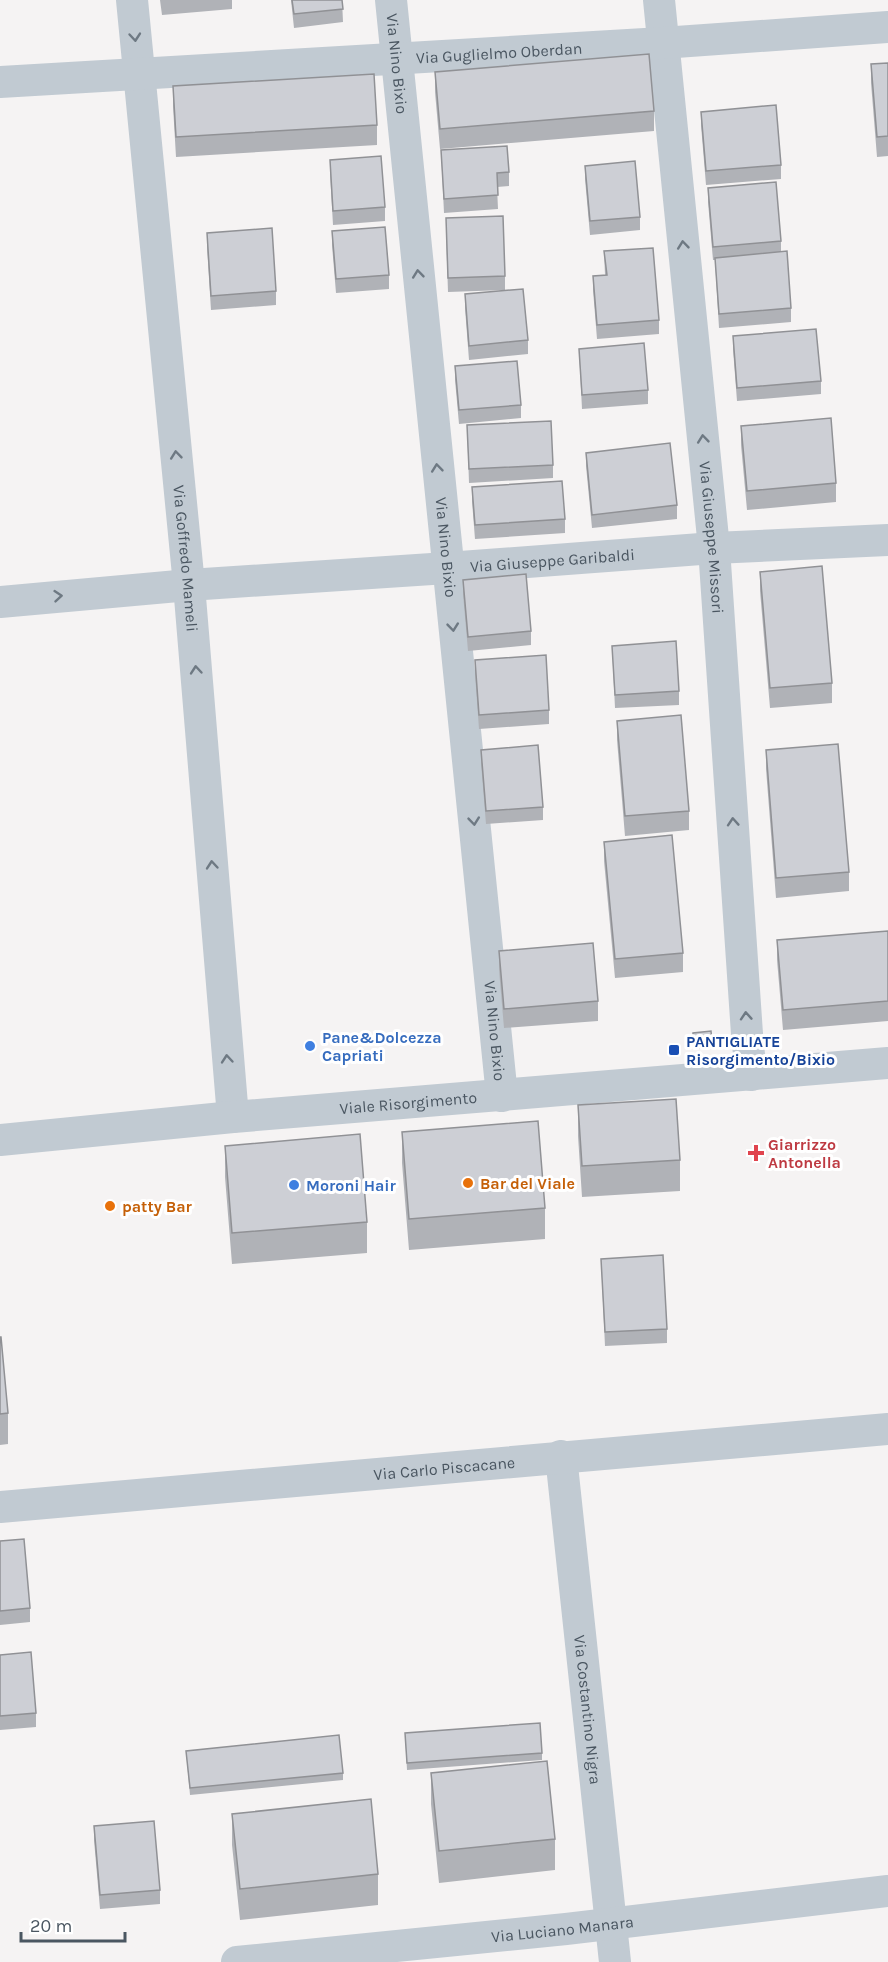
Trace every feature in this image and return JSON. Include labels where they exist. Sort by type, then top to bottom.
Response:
[{"type":"street","name":"Via Goffredo Mameli","points":[[132,0],[189,585],[233,1117]]},
{"type":"street","name":"Via Nino Bixio","points":[[391,0],[502,1095]]},
{"type":"street","name":"Via Giuseppe Missori","points":[[659,0],[714,548],[747,1034],[752,1075]]},
{"type":"street","name":"Via Guglielmo Oberdan","points":[[0,82],[663,43],[888,27]]},
{"type":"street","name":"Via Giuseppe Garibaldi","points":[[0,602],[189,585],[714,548],[888,540]]},
{"type":"street","name":"Viale Risorgimento","points":[[0,1140],[233,1117],[888,1063]]},
{"type":"street","name":"Via Carlo Piscacane","points":[[0,1507],[888,1429]]},
{"type":"street","name":"Via Costantino Nigra","points":[[561,1456],[615,1962]]},
{"type":"street","name":"Via Luciano Manara","points":[[237,1962],[611,1924],[888,1891]]},
{"type":"building","points":[[292,0],[342,0],[343,9],[294,14]]},
{"type":"building","points":[[649,54],[654,111],[440,129],[435,72]]},
{"type":"building","points":[[888,63],[888,136],[877,137],[871,64]]},
{"type":"building","points":[[374,74],[377,125],[176,137],[173,86]]},
{"type":"building","points":[[776,105],[781,165],[706,171],[701,112]]},
{"type":"building","points":[[507,146],[509,172],[497,173],[498,195],[444,199],[441,150]]},
{"type":"building","points":[[381,156],[385,207],[333,211],[330,160]]},
{"type":"building","points":[[635,161],[640,217],[590,221],[585,166]]},
{"type":"building","points":[[776,182],[781,241],[713,247],[708,188]]},
{"type":"building","points":[[503,216],[505,276],[448,278],[446,218]]},
{"type":"building","points":[[385,227],[389,275],[336,279],[332,231]]},
{"type":"building","points":[[272,228],[276,291],[211,296],[207,233]]},
{"type":"building","points":[[653,248],[659,320],[597,325],[593,276],[607,275],[604,251]]},
{"type":"building","points":[[787,251],[791,308],[719,314],[715,258]]},
{"type":"building","points":[[523,289],[528,340],[469,346],[465,294]]},
{"type":"building","points":[[816,329],[821,381],[737,388],[733,336]]},
{"type":"building","points":[[644,343],[648,390],[582,395],[579,349]]},
{"type":"building","points":[[517,361],[521,405],[459,410],[455,366]]},
{"type":"building","points":[[831,418],[836,483],[747,491],[741,426]]},
{"type":"building","points":[[551,421],[553,465],[469,469],[467,425]]},
{"type":"building","points":[[670,443],[677,505],[592,515],[586,453]]},
{"type":"building","points":[[562,481],[565,519],[475,525],[472,487]]},
{"type":"building","points":[[822,566],[832,683],[770,688],[760,572]]},
{"type":"building","points":[[526,574],[531,631],[468,637],[463,580]]},
{"type":"building","points":[[676,641],[679,691],[615,695],[612,646]]},
{"type":"building","points":[[546,655],[549,710],[479,715],[475,660]]},
{"type":"building","points":[[681,715],[689,811],[625,816],[617,721]]},
{"type":"building","points":[[838,744],[849,872],[776,878],[766,750]]},
{"type":"building","points":[[538,745],[543,807],[486,811],[481,750]]},
{"type":"building","points":[[672,835],[683,953],[615,959],[604,842]]},
{"type":"building","points":[[888,931],[888,1001],[783,1010],[777,940]]},
{"type":"building","points":[[593,943],[598,1001],[504,1009],[499,951]]},
{"type":"building","points":[[711,1031],[712,1041],[693,1042],[693,1033]]},
{"type":"building","points":[[676,1099],[680,1160],[582,1166],[578,1105]]},
{"type":"building","points":[[538,1121],[545,1208],[409,1219],[402,1132]]},
{"type":"building","points":[[360,1134],[367,1222],[232,1233],[225,1146]]},
{"type":"building","points":[[663,1255],[667,1329],[605,1332],[601,1259]]},
{"type":"building","points":[[0,1337],[8,1413],[0,1414]]},
{"type":"building","points":[[24,1539],[30,1608],[0,1611],[0,1541]]},
{"type":"building","points":[[31,1652],[36,1713],[0,1716],[0,1655]]},
{"type":"building","points":[[540,1723],[542,1753],[407,1763],[405,1733]]},
{"type":"building","points":[[339,1735],[343,1773],[190,1788],[186,1751]]},
{"type":"building","points":[[547,1761],[555,1839],[439,1851],[431,1773]]},
{"type":"building","points":[[371,1799],[378,1874],[240,1889],[232,1814]]},
{"type":"building","points":[[154,1821],[160,1890],[100,1895],[94,1826]]},
{"type":"place","name":"Pane&Dolcezza Capriati","points":[[310,1046]]},
{"type":"place","name":"PANTIGLIATE Risorgimento/Bixio","points":[[674,1050]]},
{"type":"place","name":"Giarrizzo Antonella","points":[[756,1153]]},
{"type":"place","name":"Bar del Viale","points":[[468,1183]]},
{"type":"place","name":"Moroni Hair","points":[[294,1185]]},
{"type":"place","name":"patty Bar","points":[[110,1206]]}]
